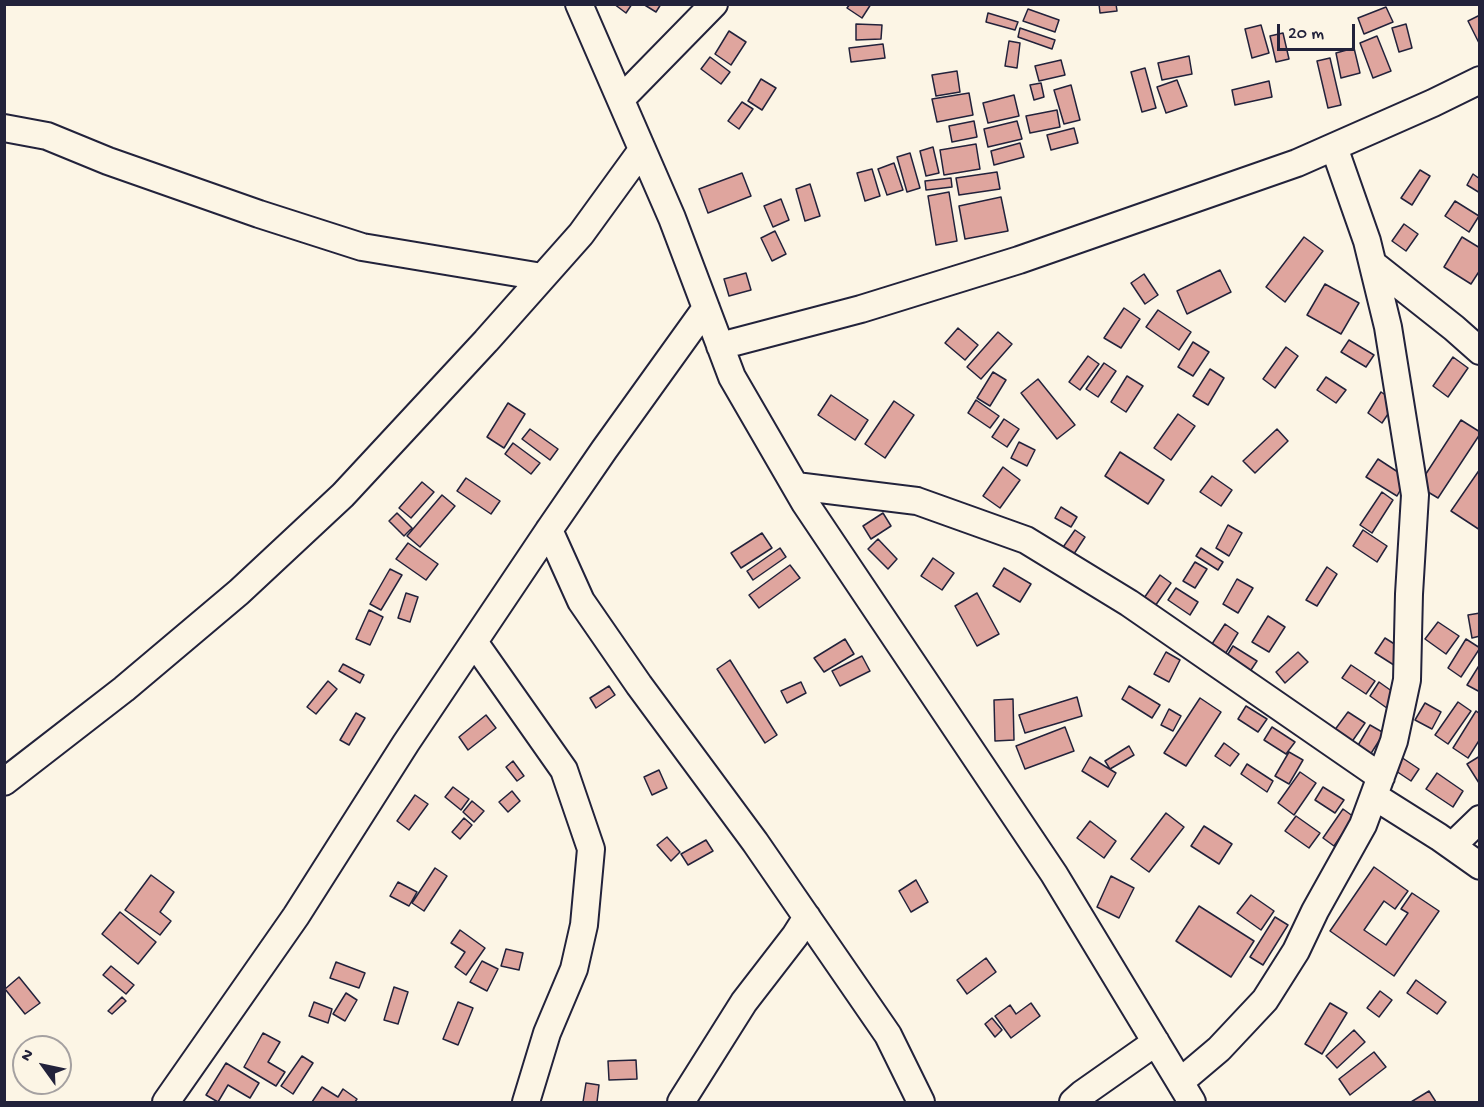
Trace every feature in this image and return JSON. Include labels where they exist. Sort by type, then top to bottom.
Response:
[{"type":"street","points":[[579,4],[672,218],[732,377],[842,559],[1054,874],[1186,1092],[1219,1049],[1265,1000],[1296,951],[1315,911],[1363,825],[1394,741],[1407,680],[1415,495],[1388,327],[1367,241],[1334,147]]},
{"type":"street","points":[[621,99],[714,4]]},
{"type":"street","points":[[720,346],[861,309],[1019,260],[1297,163],[1433,103],[1479,80]]},
{"type":"street","points":[[4,128],[47,136],[108,161],[362,247],[542,277]]},
{"type":"street","points":[[4,782],[124,688],[239,592],[343,495],[486,341],[581,234],[642,150]]},
{"type":"street","points":[[1373,264],[1455,328],[1479,351]]},
{"type":"street","points":[[166,1102],[296,916],[406,743],[549,530],[706,308]]},
{"type":"street","points":[[796,486],[917,501],[1026,540],[1129,603],[1377,786],[1479,866]]},
{"type":"street","points":[[549,530],[581,602],[755,842],[888,1035],[921,1102]]},
{"type":"street","points":[[474,642],[564,770],[591,849],[584,925],[574,969],[547,1033],[526,1102]]},
{"type":"street","points":[[1452,846],[1479,819]]},
{"type":"street","points":[[681,1102],[744,1002],[807,917]]},
{"type":"street","points":[[1073,1102],[1156,1042]]},
{"type":"building","points":[[614,4],[632,4],[626,13]]},
{"type":"building","points":[[643,4],[661,4],[656,12]]},
{"type":"building","points":[[850,4],[871,4],[862,18],[847,8]]},
{"type":"building","points":[[1099,4],[1116,4],[1117,11],[1100,13]]},
{"type":"building","points":[[1386,7],[1393,22],[1364,34],[1358,18]]},
{"type":"building","points":[[1028,9],[1059,20],[1055,32],[1023,21]]},
{"type":"building","points":[[988,13],[1018,22],[1015,30],[986,22]]},
{"type":"building","points":[[1480,15],[1480,45],[1468,21]]},
{"type":"building","points":[[856,24],[882,25],[881,39],[856,40]]},
{"type":"building","points":[[1406,24],[1412,48],[1399,52],[1392,28]]},
{"type":"building","points":[[1261,25],[1269,53],[1252,58],[1245,29]]},
{"type":"building","points":[[1020,28],[1055,40],[1052,49],[1018,37]]},
{"type":"building","points":[[729,31],[746,42],[731,65],[715,54]]},
{"type":"building","points":[[1283,33],[1289,59],[1276,62],[1270,36]]},
{"type":"building","points":[[1377,36],[1391,71],[1373,78],[1360,43]]},
{"type":"building","points":[[1009,41],[1020,43],[1017,68],[1005,66]]},
{"type":"building","points":[[883,44],[885,58],[851,62],[849,48]]},
{"type":"building","points":[[1354,48],[1360,73],[1341,78],[1336,53]]},
{"type":"building","points":[[1189,56],[1192,74],[1162,80],[1158,63]]},
{"type":"building","points":[[710,57],[730,72],[721,84],[701,69]]},
{"type":"building","points":[[1330,58],[1341,105],[1328,108],[1317,61]]},
{"type":"building","points":[[1061,60],[1065,75],[1039,81],[1035,66]]},
{"type":"building","points":[[1145,68],[1156,108],[1142,112],[1131,72]]},
{"type":"building","points":[[957,71],[960,92],[936,96],[932,75]]},
{"type":"building","points":[[761,79],[776,88],[762,110],[748,101]]},
{"type":"building","points":[[1177,80],[1187,106],[1166,113],[1157,87]]},
{"type":"building","points":[[1269,81],[1272,97],[1235,105],[1232,90]]},
{"type":"building","points":[[1041,83],[1044,97],[1034,100],[1030,85]]},
{"type":"building","points":[[1071,85],[1080,120],[1064,124],[1054,90]]},
{"type":"building","points":[[969,93],[973,115],[937,122],[932,99]]},
{"type":"building","points":[[1014,95],[1019,116],[988,123],[983,103]]},
{"type":"building","points":[[742,102],[753,109],[739,129],[728,121]]},
{"type":"building","points":[[1057,110],[1060,127],[1030,133],[1026,116]]},
{"type":"building","points":[[974,121],[977,137],[952,142],[949,126]]},
{"type":"building","points":[[1017,121],[1022,139],[988,147],[984,129]]},
{"type":"building","points":[[1074,128],[1078,143],[1051,150],[1047,135]]},
{"type":"building","points":[[1020,143],[1024,157],[994,165],[991,151]]},
{"type":"building","points":[[976,144],[980,169],[944,175],[940,150]]},
{"type":"building","points":[[933,147],[939,173],[926,176],[920,151]]},
{"type":"building","points":[[910,153],[920,188],[907,192],[897,157]]},
{"type":"building","points":[[894,163],[903,190],[887,195],[878,169]]},
{"type":"building","points":[[872,169],[880,196],[865,201],[857,173]]},
{"type":"building","points":[[1420,170],[1430,176],[1412,205],[1401,198]]},
{"type":"building","points":[[997,172],[1000,189],[959,195],[956,178]]},
{"type":"building","points":[[742,173],[751,196],[708,213],[699,189]]},
{"type":"building","points":[[1473,174],[1480,179],[1480,193],[1467,185]]},
{"type":"building","points":[[951,178],[952,187],[926,190],[925,181]]},
{"type":"building","points":[[810,184],[820,216],[805,221],[796,189]]},
{"type":"building","points":[[949,192],[957,241],[936,245],[928,196]]},
{"type":"building","points":[[1001,197],[1008,231],[965,239],[959,206]]},
{"type":"building","points":[[781,199],[789,220],[773,227],[764,206]]},
{"type":"building","points":[[1455,201],[1479,216],[1469,232],[1445,216]]},
{"type":"building","points":[[1404,224],[1418,234],[1406,251],[1392,241]]},
{"type":"building","points":[[775,231],[786,254],[772,261],[761,238]]},
{"type":"building","points":[[1304,237],[1323,251],[1285,302],[1266,287]]},
{"type":"building","points":[[1462,237],[1480,248],[1480,270],[1471,284],[1444,267]]},
{"type":"building","points":[[1220,270],[1231,292],[1187,314],[1177,291]]},
{"type":"building","points":[[746,273],[751,290],[729,296],[724,279]]},
{"type":"building","points":[[1144,274],[1158,295],[1145,304],[1131,283]]},
{"type":"building","points":[[1325,284],[1359,303],[1341,334],[1307,315]]},
{"type":"building","points":[[1124,308],[1140,319],[1121,348],[1104,338]]},
{"type":"building","points":[[1158,310],[1191,332],[1179,350],[1146,327]]},
{"type":"building","points":[[958,328],[978,345],[965,360],[945,343]]},
{"type":"building","points":[[998,332],[1012,344],[981,379],[967,367]]},
{"type":"building","points":[[1349,340],[1374,355],[1366,367],[1341,352]]},
{"type":"building","points":[[1193,342],[1209,352],[1193,376],[1178,367]]},
{"type":"building","points":[[1286,347],[1298,356],[1275,388],[1263,379]]},
{"type":"building","points":[[1088,356],[1099,364],[1080,390],[1069,382]]},
{"type":"building","points":[[1453,357],[1468,368],[1448,397],[1433,386]]},
{"type":"building","points":[[1104,363],[1116,371],[1098,397],[1086,389]]},
{"type":"building","points":[[1210,369],[1224,378],[1208,405],[1193,396]]},
{"type":"building","points":[[993,372],[1006,380],[990,406],[977,398]]},
{"type":"building","points":[[1127,376],[1143,386],[1126,412],[1111,402]]},
{"type":"building","points":[[1326,377],[1346,390],[1336,403],[1317,390]]},
{"type":"building","points":[[1038,379],[1075,425],[1057,439],[1021,393]]},
{"type":"building","points":[[1381,392],[1396,402],[1382,423],[1368,413]]},
{"type":"building","points":[[831,395],[868,420],[855,440],[818,415]]},
{"type":"building","points":[[976,400],[999,416],[990,428],[968,413]]},
{"type":"building","points":[[894,401],[914,415],[885,458],[865,444]]},
{"type":"building","points":[[508,403],[525,414],[504,448],[487,437]]},
{"type":"building","points":[[1178,414],[1195,426],[1171,460],[1154,448]]},
{"type":"building","points":[[1004,419],[1019,429],[1007,447],[992,437]]},
{"type":"building","points":[[1461,420],[1480,434],[1438,498],[1418,486]]},
{"type":"building","points":[[530,429],[558,449],[550,460],[522,439]]},
{"type":"building","points":[[1277,429],[1288,441],[1255,473],[1243,461]]},
{"type":"building","points":[[1019,442],[1035,450],[1027,466],[1011,458]]},
{"type":"building","points":[[513,443],[540,463],[531,474],[505,454]]},
{"type":"building","points":[[1120,452],[1164,480],[1148,504],[1105,476]]},
{"type":"building","points":[[1378,459],[1407,478],[1397,496],[1366,477]]},
{"type":"building","points":[[1003,467],[1020,480],[1000,508],[983,496]]},
{"type":"building","points":[[1480,469],[1480,530],[1451,511]]},
{"type":"building","points":[[1212,476],[1232,490],[1221,506],[1200,492]]},
{"type":"building","points":[[466,478],[500,501],[491,514],[457,491]]},
{"type":"building","points":[[422,482],[434,492],[411,518],[399,508]]},
{"type":"building","points":[[1382,492],[1393,500],[1372,533],[1360,525]]},
{"type":"building","points":[[442,495],[455,506],[420,547],[407,536]]},
{"type":"building","points":[[1061,507],[1077,517],[1071,527],[1055,518]]},
{"type":"building","points":[[397,513],[412,528],[404,536],[389,521]]},
{"type":"building","points":[[883,513],[891,526],[871,539],[863,526]]},
{"type":"building","points":[[1228,525],[1242,533],[1229,556],[1216,548]]},
{"type":"building","points":[[1075,530],[1085,537],[1070,560],[1059,553]]},
{"type":"building","points":[[1363,530],[1387,546],[1377,562],[1353,546]]},
{"type":"building","points":[[762,533],[772,548],[741,568],[731,553]]},
{"type":"building","points":[[878,539],[897,559],[888,569],[868,549]]},
{"type":"building","points":[[408,543],[438,564],[426,580],[396,559]]},
{"type":"building","points":[[780,548],[786,557],[753,580],[747,571]]},
{"type":"building","points":[[1201,548],[1223,562],[1218,570],[1196,556]]},
{"type":"building","points":[[933,558],[954,573],[942,590],[921,576]]},
{"type":"building","points":[[1195,562],[1207,569],[1195,588],[1183,581]]},
{"type":"building","points":[[790,565],[800,578],[759,608],[749,595]]},
{"type":"building","points":[[1327,567],[1337,574],[1317,606],[1306,600]]},
{"type":"building","points":[[1004,568],[1031,584],[1020,602],[993,586]]},
{"type":"building","points":[[390,569],[402,575],[381,610],[370,604]]},
{"type":"building","points":[[1160,575],[1171,583],[1153,609],[1142,601]]},
{"type":"building","points":[[1237,579],[1253,588],[1238,613],[1223,604]]},
{"type":"building","points":[[1176,588],[1198,602],[1190,615],[1168,600]]},
{"type":"building","points":[[406,593],[418,597],[410,622],[398,618]]},
{"type":"building","points":[[977,593],[999,634],[977,646],[955,606]]},
{"type":"building","points":[[369,610],[383,617],[370,645],[356,639]]},
{"type":"building","points":[[1480,613],[1480,636],[1472,638],[1468,615]]},
{"type":"building","points":[[1268,616],[1285,627],[1269,652],[1252,642]]},
{"type":"building","points":[[1438,622],[1459,636],[1446,654],[1425,639]]},
{"type":"building","points":[[1225,624],[1238,633],[1224,656],[1210,647]]},
{"type":"building","points":[[1385,638],[1407,652],[1397,667],[1375,653]]},
{"type":"building","points":[[845,639],[854,654],[824,672],[814,658]]},
{"type":"building","points":[[1466,639],[1480,648],[1461,677],[1448,668]]},
{"type":"building","points":[[1233,646],[1257,661],[1249,673],[1225,659]]},
{"type":"building","points":[[1166,652],[1180,660],[1169,682],[1154,674]]},
{"type":"building","points":[[1298,652],[1308,662],[1285,683],[1276,672]]},
{"type":"building","points":[[862,656],[870,671],[840,686],[832,671]]},
{"type":"building","points":[[730,660],[777,735],[765,743],[717,669]]},
{"type":"building","points":[[343,664],[364,675],[360,683],[339,671]]},
{"type":"building","points":[[1480,664],[1480,692],[1467,685]]},
{"type":"building","points":[[1351,665],[1375,681],[1366,694],[1342,678]]},
{"type":"building","points":[[328,681],[337,689],[316,714],[307,707]]},
{"type":"building","points":[[801,682],[806,693],[787,703],[781,691]]},
{"type":"building","points":[[1379,682],[1400,697],[1391,711],[1370,696]]},
{"type":"building","points":[[609,686],[615,695],[596,708],[590,698]]},
{"type":"building","points":[[1129,686],[1160,705],[1152,718],[1122,699]]},
{"type":"building","points":[[1077,697],[1082,716],[1025,733],[1019,715]]},
{"type":"building","points":[[1200,698],[1221,712],[1186,766],[1164,753]]},
{"type":"building","points":[[1013,699],[1014,740],[995,741],[994,700]]},
{"type":"building","points":[[1458,702],[1471,711],[1448,744],[1435,735]]},
{"type":"building","points":[[1425,703],[1441,712],[1432,729],[1415,720]]},
{"type":"building","points":[[1246,706],[1267,719],[1258,732],[1238,719]]},
{"type":"building","points":[[1169,709],[1181,716],[1173,731],[1161,725]]},
{"type":"building","points":[[1476,711],[1480,714],[1480,739],[1468,758],[1453,748]]},
{"type":"building","points":[[1348,712],[1365,723],[1351,743],[1334,731]]},
{"type":"building","points":[[356,713],[365,718],[349,745],[340,740]]},
{"type":"building","points":[[486,715],[496,728],[468,750],[459,737]]},
{"type":"building","points":[[1370,725],[1384,733],[1370,755],[1357,747]]},
{"type":"building","points":[[1065,727],[1074,751],[1025,769],[1016,746]]},
{"type":"building","points":[[1272,727],[1295,742],[1286,754],[1264,740]]},
{"type":"building","points":[[1224,743],[1239,754],[1230,766],[1215,756]]},
{"type":"building","points":[[1129,746],[1134,755],[1110,769],[1105,761]]},
{"type":"building","points":[[1289,752],[1303,760],[1289,784],[1275,776]]},
{"type":"building","points":[[1398,755],[1419,769],[1411,781],[1390,767]]},
{"type":"building","points":[[1480,756],[1480,783],[1479,783],[1467,764]]},
{"type":"building","points":[[1090,757],[1116,773],[1108,787],[1082,771]]},
{"type":"building","points":[[513,761],[524,776],[517,781],[506,767]]},
{"type":"building","points":[[1247,764],[1273,781],[1267,792],[1241,774]]},
{"type":"building","points":[[659,770],[667,788],[652,795],[644,777]]},
{"type":"building","points":[[1300,772],[1316,783],[1294,815],[1278,803]]},
{"type":"building","points":[[1437,773],[1463,791],[1453,807],[1426,789]]},
{"type":"building","points":[[453,787],[469,799],[461,810],[445,797]]},
{"type":"building","points":[[1323,787],[1344,800],[1335,813],[1315,800]]},
{"type":"building","points":[[512,791],[520,801],[508,812],[499,802]]},
{"type":"building","points":[[415,795],[428,804],[409,830],[397,821]]},
{"type":"building","points":[[472,801],[484,811],[474,822],[463,812]]},
{"type":"building","points":[[1343,809],[1354,817],[1334,846],[1323,838]]},
{"type":"building","points":[[1166,813],[1184,827],[1149,872],[1131,859]]},
{"type":"building","points":[[1296,816],[1320,833],[1309,848],[1285,831]]},
{"type":"building","points":[[464,818],[472,825],[460,839],[452,832]]},
{"type":"building","points":[[1090,821],[1116,841],[1104,858],[1077,838]]},
{"type":"building","points":[[1204,826],[1232,844],[1219,864],[1191,846]]},
{"type":"building","points":[[667,837],[680,852],[671,861],[657,845]]},
{"type":"building","points":[[706,840],[713,851],[688,865],[681,854]]},
{"type":"building","points":[[1374,867],[1408,891],[1395,909],[1384,901],[1364,930],[1386,945],[1408,913],[1401,909],[1412,893],[1439,911],[1394,976],[1330,931]]},
{"type":"building","points":[[435,868],[447,876],[424,911],[412,903]]},
{"type":"building","points":[[151,875],[174,892],[160,912],[171,921],[160,935],[125,910]]},
{"type":"building","points":[[1111,876],[1134,888],[1119,918],[1097,907]]},
{"type":"building","points":[[916,880],[928,902],[911,912],[899,891]]},
{"type":"building","points":[[398,882],[417,892],[409,906],[390,896]]},
{"type":"building","points":[[1251,895],[1274,911],[1261,930],[1237,913]]},
{"type":"building","points":[[1199,906],[1254,941],[1231,977],[1176,941]]},
{"type":"building","points":[[120,912],[156,942],[138,964],[102,934]]},
{"type":"building","points":[[1275,917],[1288,925],[1263,965],[1250,957]]},
{"type":"building","points":[[460,930],[485,948],[466,975],[455,967],[465,952],[451,943]]},
{"type":"building","points":[[506,949],[523,953],[519,970],[501,966]]},
{"type":"building","points":[[986,958],[996,972],[967,994],[957,980]]},
{"type":"building","points":[[482,961],[498,969],[487,991],[470,982]]},
{"type":"building","points":[[336,962],[365,973],[359,988],[330,978]]},
{"type":"building","points":[[111,966],[134,985],[126,994],[103,975]]},
{"type":"building","points":[[19,977],[40,1003],[25,1014],[5,989]]},
{"type":"building","points":[[1416,980],[1446,1002],[1437,1014],[1407,993]]},
{"type":"building","points":[[394,987],[408,992],[398,1024],[384,1020]]},
{"type":"building","points":[[1380,991],[1392,1000],[1379,1017],[1367,1008]]},
{"type":"building","points":[[346,993],[357,1000],[345,1021],[333,1014]]},
{"type":"building","points":[[122,997],[126,1001],[112,1014],[108,1011]]},
{"type":"building","points":[[314,1002],[332,1009],[328,1023],[309,1016]]},
{"type":"building","points":[[458,1002],[473,1008],[458,1045],[443,1039]]},
{"type":"building","points":[[1031,1003],[1040,1016],[1011,1038],[995,1016],[1010,1005],[1016,1014]]},
{"type":"building","points":[[1330,1003],[1347,1013],[1322,1054],[1305,1044]]},
{"type":"building","points":[[992,1018],[1002,1030],[995,1037],[985,1024]]},
{"type":"building","points":[[1354,1030],[1365,1042],[1337,1068],[1326,1056]]},
{"type":"building","points":[[263,1033],[280,1042],[268,1062],[285,1072],[276,1086],[244,1067]]},
{"type":"building","points":[[1374,1052],[1386,1067],[1350,1095],[1339,1079]]},
{"type":"building","points":[[302,1056],[313,1063],[293,1094],[281,1086]]},
{"type":"building","points":[[636,1060],[637,1079],[609,1080],[608,1061]]},
{"type":"building","points":[[226,1063],[259,1083],[250,1098],[228,1085],[218,1102],[206,1095]]},
{"type":"building","points":[[586,1083],[599,1085],[597,1102],[583,1102]]},
{"type":"building","points":[[322,1087],[338,1097],[343,1089],[357,1099],[355,1102],[312,1102]]},
{"type":"building","points":[[1429,1091],[1436,1102],[1411,1102]]}]
